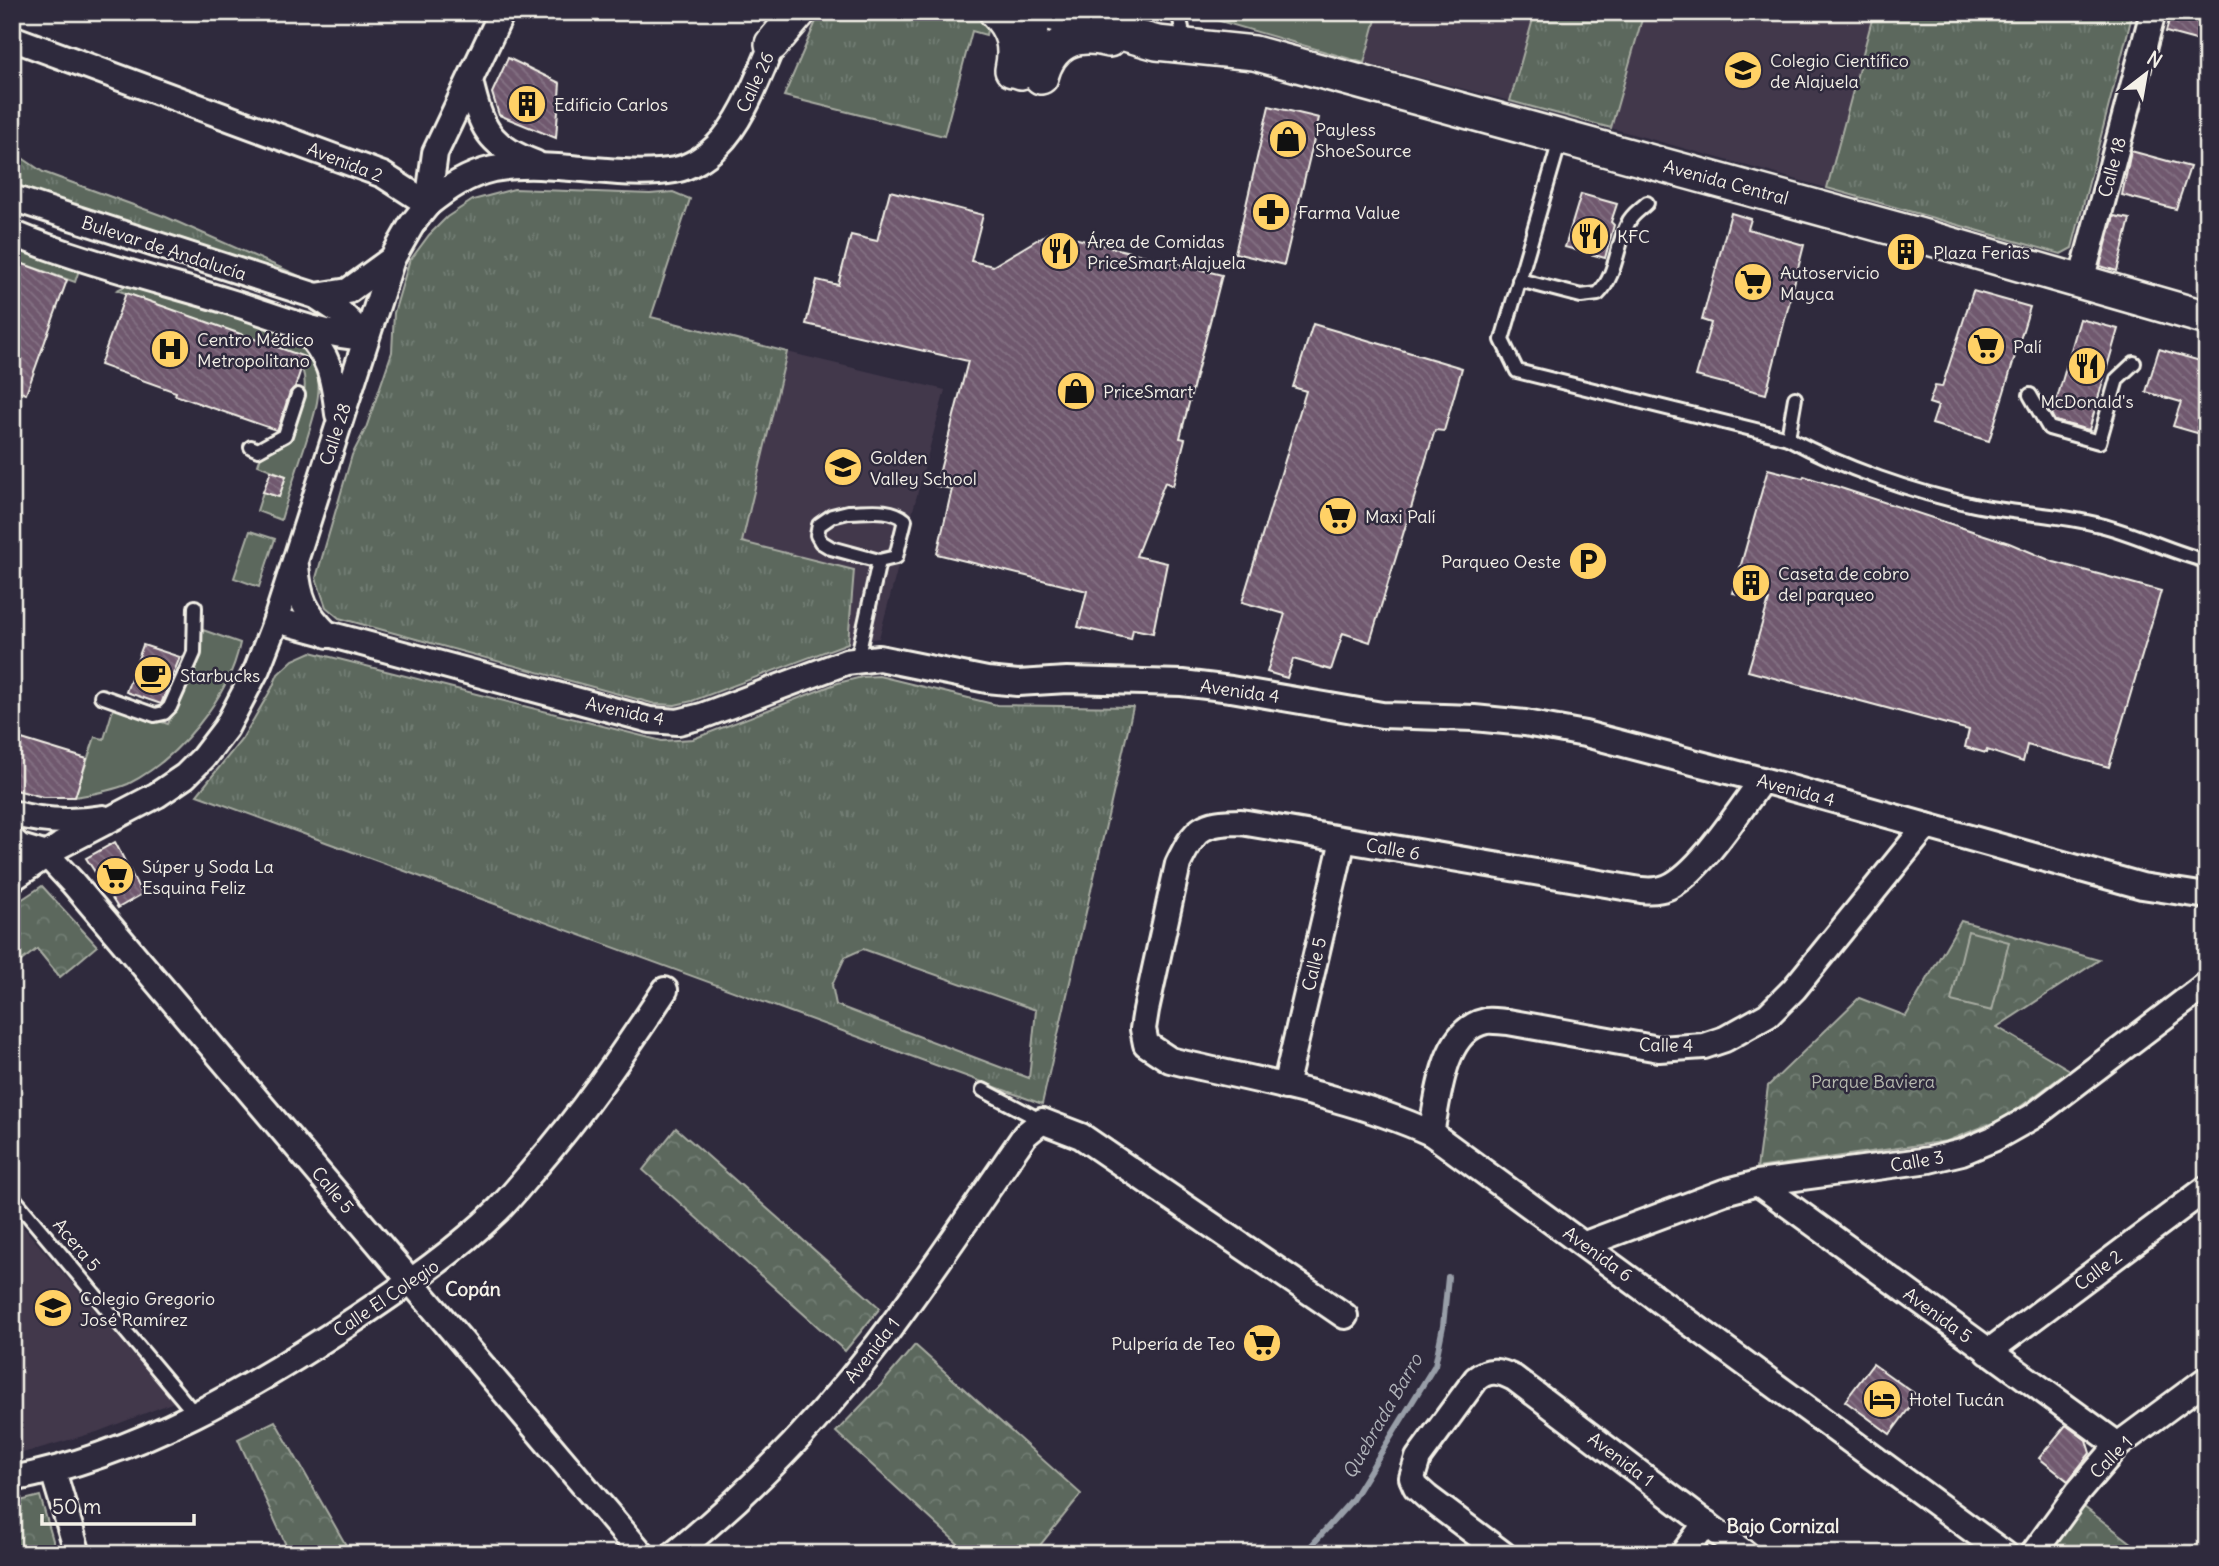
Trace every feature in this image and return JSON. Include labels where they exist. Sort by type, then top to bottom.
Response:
[{"type":"street","name":"Calle 26","points":[[545,167],[618,171],[676,170],[690,165],[716,147],[739,117],[787,12]]},
{"type":"street","points":[[772,44],[799,12]]},
{"type":"street","points":[[996,12],[1012,36],[1014,58],[1026,73]]},
{"type":"street","points":[[1026,73],[1044,22],[1043,12]]},
{"type":"street","name":"Avenida Central","points":[[1043,12],[1108,16],[1157,43],[1187,29],[1244,51],[1561,136],[2207,318]]},
{"type":"street","name":"Calle 18","points":[[2081,281],[2153,12]]},
{"type":"street","name":"Calle 28","points":[[47,855],[157,795],[185,776],[203,758],[243,701],[276,620],[392,259],[407,232],[428,204],[435,153],[470,81],[498,13]]},
{"type":"street","points":[[1026,73],[1046,61],[1063,43],[1081,36],[1097,37],[1149,50],[1187,29]]},
{"type":"street","name":"Avenida 2","points":[[12,38],[383,175],[428,204]]},
{"type":"street","points":[[470,81],[478,114],[492,140],[504,150],[545,167]]},
{"type":"street","points":[[428,204],[454,184],[481,172],[511,167],[545,167]]},
{"type":"street","name":"Bulevar de Andalucía","points":[[12,198],[316,296],[340,312],[366,338]]},
{"type":"street","name":"Bulevar de Andalucía","points":[[12,233],[279,317],[302,327],[323,333],[366,338]]},
{"type":"street","name":"Bulevar de Andalucía","points":[[316,296],[348,291],[392,259]]},
{"type":"street","name":"Bulevar de Andalucía","points":[[302,327],[328,362],[339,423]]},
{"type":"street","points":[[295,559],[303,605],[328,635]]},
{"type":"street","name":"Avenida 4","points":[[276,620],[650,720],[678,722],[702,716],[857,660],[888,658],[988,680],[1018,683],[1066,680],[1182,683],[1231,688],[1382,715],[1474,718],[1525,723],[1585,734],[1762,780],[2142,886],[2207,896]]},
{"type":"street","points":[[257,669],[288,644],[328,635]]},
{"type":"street","name":"Calle 6","points":[[1146,1044],[1143,1029],[1146,1010],[1178,864],[1188,842],[1200,830],[1214,822],[1241,822],[1656,891],[1676,882],[1699,862],[1762,780]]},
{"type":"street","points":[[12,813],[38,819],[80,822],[117,816]]},
{"type":"street","name":"Calle 4","points":[[1431,1133],[1447,1059],[1456,1041],[1467,1029],[1487,1021],[1508,1022],[1659,1049],[1704,1046],[1748,1028],[1768,1014],[1794,989],[1926,826]]},
{"type":"street","name":"Calle 5","points":[[1285,1087],[1343,840]]},
{"type":"street","points":[[18,859],[47,855]]},
{"type":"street","name":"Calle 5","points":[[47,855],[642,1554]]},
{"type":"street","name":"Calle 3","points":[[1585,1244],[1724,1192],[1758,1183],[1929,1160],[1962,1152],[1993,1139],[2042,1110],[2207,984]]},
{"type":"street","name":"Calle El Colegio","points":[[12,1479],[53,1471],[143,1439],[195,1414],[302,1355],[446,1256],[500,1208],[571,1124],[664,990]]},
{"type":"street","name":"Avenida 6","points":[[1146,1044],[1170,1060],[1399,1118],[1431,1133],[2005,1554]]},
{"type":"street","points":[[1042,1121],[1080,1136],[1345,1316]]},
{"type":"street","name":"Avenida 1","points":[[674,1554],[712,1524],[766,1472],[856,1372],[1026,1135],[1042,1121]]},
{"type":"street","name":"Avenida 5","points":[[1758,1183],[2118,1445]]},
{"type":"street","name":"Calle 2","points":[[1988,1352],[2207,1188]]},
{"type":"street","name":"Avenida 1","points":[[1503,1554],[1427,1497],[1416,1487],[1412,1478],[1418,1458],[1476,1379],[1483,1373],[1492,1371],[1514,1378],[1745,1554]]},
{"type":"street","name":"Calle 1","points":[[2033,1554],[2078,1492],[2118,1445],[2207,1379]]},
{"type":"street","points":[[53,1471],[78,1554]]},
{"type":"street","points":[[1683,1554],[1706,1523]]},
{"type":"lane","points":[[1561,136],[1502,340],[1517,371],[1788,438],[1825,458],[1939,497],[1976,506],[2066,517],[2102,525],[2207,561]]},
{"type":"lane","points":[[1519,280],[1581,296],[1598,294],[1611,274],[1628,220],[1647,203]]},
{"type":"lane","points":[[2030,395],[2049,428],[2099,442],[2117,379],[2134,363]]},
{"type":"lane","points":[[251,447],[258,450],[285,435],[299,395]]},
{"type":"lane","points":[[1788,438],[1795,398]]},
{"type":"lane","points":[[848,512],[890,512],[899,515],[905,520],[896,556],[879,561],[831,548],[821,542],[817,535],[819,524],[824,519],[848,512]]},
{"type":"lane","points":[[857,660],[879,561]]},
{"type":"lane","points":[[101,696],[155,715],[164,713],[170,707],[194,653],[195,607]]},
{"type":"lane","points":[[983,1090],[1042,1121]]},
{"type":"lane","name":"Acera 5","points":[[12,1196],[195,1414]]},
{"type":"shaded area","points":[[1378,12],[1535,12],[1510,101],[1364,63]]},
{"type":"shaded area","name":"Colegio Científico de Alajuela","points":[[1644,12],[1874,12],[1827,188],[1611,128]]},
{"type":"shaded area","name":"Golden Valley School","points":[[787,352],[945,390],[879,638],[848,643],[854,570],[742,543]]},
{"type":"shaded area","name":"Colegio Gregorio José Ramírez","points":[[12,1214],[174,1402],[97,1432],[12,1456]]},
{"type":"green space","points":[[820,12],[976,12],[989,20],[986,35],[972,31],[944,136],[784,96]]},
{"type":"green space","points":[[1197,12],[1378,12],[1364,63],[1199,15]]},
{"type":"green space","points":[[1535,12],[1644,12],[1611,128],[1510,101]]},
{"type":"green space","points":[[1874,12],[2133,12],[2072,248],[2061,254],[1827,188]]},
{"type":"green space","points":[[12,151],[43,172],[166,217],[306,279],[12,191]]},
{"type":"green space","points":[[514,189],[650,194],[673,192],[690,199],[651,317],[787,352],[742,542],[854,570],[848,643],[692,701],[675,705],[655,704],[339,618],[326,607],[316,578],[352,455],[366,428],[392,352],[394,313],[409,262],[429,235],[447,217],[473,200]]},
{"type":"green space","points":[[12,247],[79,270],[75,282],[12,260]]},
{"type":"green space","points":[[127,285],[282,330],[310,356],[316,369],[318,397],[281,520],[257,511],[263,492],[279,497],[286,476],[258,465],[261,456],[289,442],[304,397],[301,364],[294,354],[117,290]]},
{"type":"green space","points":[[250,531],[275,539],[259,587],[234,578]]},
{"type":"green space","points":[[200,629],[240,643],[225,685],[199,725],[183,743],[147,773],[128,784],[75,797],[95,737],[104,739],[114,706],[168,724],[200,653]]},
{"type":"green space","points":[[311,652],[662,741],[693,739],[838,683],[862,677],[879,676],[997,705],[1133,707],[1042,1104],[197,795],[242,739],[278,674],[293,660]],"holes":[[[863,949],[1036,1010],[1029,1078],[836,1005],[832,985],[845,957]]]},
{"type":"green space","points":[[42,886],[97,946],[60,977],[37,949],[12,968],[12,906]]},
{"type":"green space","name":"Parque Baviera","points":[[1961,921],[2099,960],[1997,1027],[2070,1070],[2005,1118],[1947,1141],[1757,1168],[1768,1086],[1859,998],[1906,1016]]},
{"type":"green space","points":[[1968,931],[2009,942],[1992,1011],[1951,1001]]},
{"type":"green space","points":[[676,1128],[880,1308],[845,1351],[643,1170]]},
{"type":"green space","points":[[915,1345],[1081,1494],[1033,1554],[969,1554],[836,1432]]},
{"type":"green space","points":[[275,1421],[351,1554],[290,1554],[238,1439]]},
{"type":"green space","points":[[40,1496],[57,1554],[15,1554],[12,1545],[12,1503]]},
{"type":"green space","points":[[2084,1507],[2133,1544],[2127,1554],[2048,1554]]},
{"type":"building","points":[[2171,12],[2207,20],[2203,42],[2166,32]]},
{"type":"building","name":"Edificio Carlos","points":[[508,58],[560,83],[556,138],[499,115],[492,93]]},
{"type":"building","points":[[1269,106],[1319,118],[1284,265],[1235,253]]},
{"type":"building","points":[[2131,151],[2190,167],[2176,209],[2122,195]]},
{"type":"building","name":"PriceSmart","points":[[890,191],[983,215],[971,261],[993,266],[1050,232],[1222,275],[1180,438],[1185,439],[1173,486],[1165,482],[1136,556],[1167,563],[1153,633],[1133,629],[1131,639],[1078,627],[1087,591],[937,554],[952,489],[936,486],[968,361],[806,324],[817,280],[838,285],[851,235],[877,241]]},
{"type":"building","name":"KFC","points":[[1581,194],[1617,204],[1605,258],[1565,247]]},
{"type":"building","name":"Autoservicio Mayca","points":[[1731,213],[1751,219],[1748,229],[1804,245],[1766,394],[1696,376],[1711,323],[1702,320]]},
{"type":"building","points":[[2114,216],[2130,219],[2117,271],[2100,266]]},
{"type":"building","points":[[12,260],[67,280],[26,394],[12,389]]},
{"type":"building","name":"Palí","points":[[1973,291],[2030,307],[1989,441],[1932,424],[1938,406],[1929,403],[1935,386],[1942,387]]},
{"type":"building","points":[[126,293],[305,357],[278,429],[175,395],[176,392],[100,365]]},
{"type":"building","name":"McDonald's","points":[[2080,319],[2118,329],[2089,430],[2055,421],[2052,416]]},
{"type":"building","name":"Maxi Palí","points":[[1313,324],[1462,368],[1444,431],[1435,430],[1370,642],[1343,633],[1331,670],[1293,659],[1287,678],[1267,672],[1285,614],[1242,602],[1306,391],[1293,387]]},
{"type":"building","points":[[2159,349],[2207,363],[2207,436],[2173,426],[2181,402],[2146,392]]},
{"type":"building","points":[[1768,469],[1803,478],[1804,476],[2009,543],[2054,562],[2161,591],[2109,767],[2027,745],[2023,762],[1987,750],[1986,753],[1965,747],[1969,730],[1748,671],[1769,600],[1733,593]]},
{"type":"building","points":[[271,471],[286,476],[279,497],[263,492]]},
{"type":"building","name":"Starbucks","points":[[143,645],[180,657],[161,704],[126,692]]},
{"type":"building","points":[[12,736],[87,759],[75,797],[43,797],[12,789]]},
{"type":"building","name":"Súper y Soda La Esquina Feliz","points":[[115,842],[142,894],[118,908],[86,858]]},
{"type":"building","name":"Hotel Tucán","points":[[1873,1364],[1918,1396],[1890,1434],[1845,1401]]},
{"type":"building","points":[[2066,1425],[2086,1440],[2090,1453],[2068,1481],[2039,1458]]},
{"type":"waterway","name":"Quebrada Barro","points":[[1304,1554],[1352,1500],[1435,1365],[1443,1326],[1448,1277]]},
{"type":"place","name":"Colegio Científico de Alajuela","points":[[1743,70]]},
{"type":"place","name":"Edificio Carlos","points":[[527,104]]},
{"type":"place","name":"Payless ShoeSource","points":[[1288,139]]},
{"type":"place","name":"Farma Value","points":[[1271,212]]},
{"type":"place","name":"KFC","points":[[1590,236]]},
{"type":"place","name":"Área de Comidas PriceSmart Alajuela","points":[[1060,251]]},
{"type":"place","name":"Plaza Ferias","points":[[1906,252]]},
{"type":"place","name":"Autoservicio Mayca","points":[[1753,282]]},
{"type":"place","name":"Palí","points":[[1986,346]]},
{"type":"place","name":"Centro Médico Metropolitano","points":[[170,349]]},
{"type":"place","name":"McDonald's","points":[[2087,366]]},
{"type":"place","name":"PriceSmart","points":[[1076,391]]},
{"type":"place","name":"Golden Valley School","points":[[843,467]]},
{"type":"place","name":"Maxi Palí","points":[[1338,516]]},
{"type":"place","name":"Parqueo Oeste","points":[[1588,561]]},
{"type":"place","name":"Caseta de cobro del parqueo","points":[[1751,583]]},
{"type":"place","name":"Starbucks","points":[[153,675]]},
{"type":"place","name":"Súper y Soda La Esquina Feliz","points":[[115,876]]},
{"type":"place","name":"Colegio Gregorio José Ramírez","points":[[53,1308]]},
{"type":"place","name":"Pulpería de Teo","points":[[1262,1343]]},
{"type":"place","name":"Hotel Tucán","points":[[1882,1399]]},
{"type":"district","name":"Copán","points":[[473,1289]]},
{"type":"district","name":"Bajo Cornizal","points":[[1783,1526]]}]
